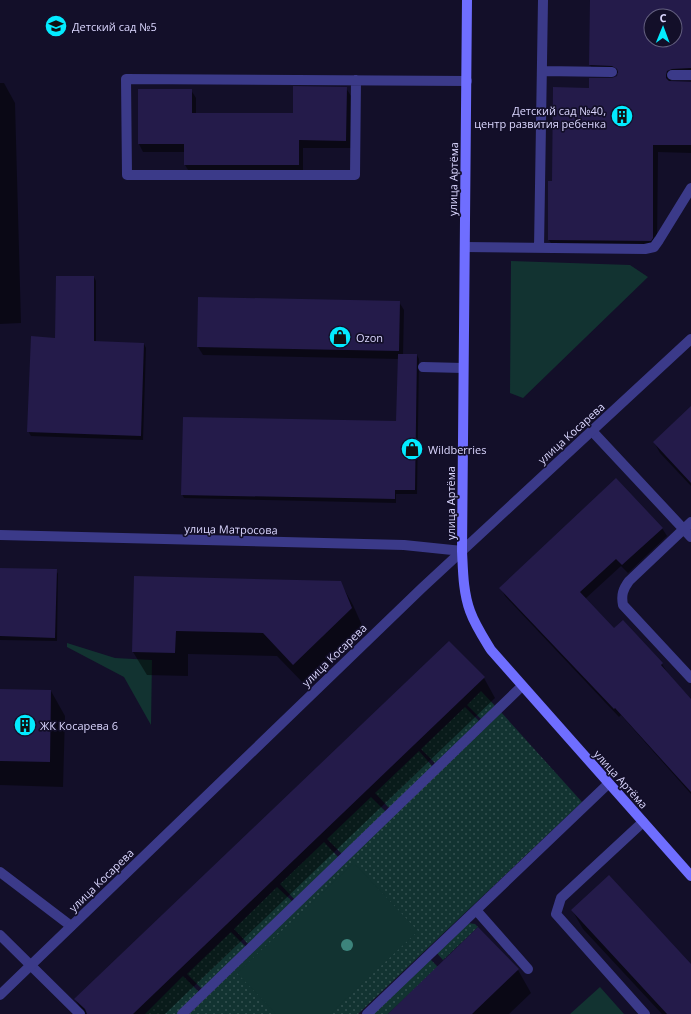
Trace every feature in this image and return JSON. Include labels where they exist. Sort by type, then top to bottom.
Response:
[{"type":"main road","name":"улица Артёма","points":[[468,0],[462,551],[464,580],[469,609],[478,629],[491,650],[691,876]]},
{"type":"street","points":[[539,248],[543,0]]},
{"type":"street","points":[[542,71],[612,72]]},
{"type":"street","points":[[672,74],[691,75]]},
{"type":"street","points":[[356,80],[355,175],[127,175],[126,79],[356,80],[466,81]]},
{"type":"street","points":[[465,248],[645,249],[654,247],[691,188]]},
{"type":"street","name":"улица Косарева","points":[[0,995],[388,620],[504,510],[691,339]]},
{"type":"street","points":[[423,367],[463,368]]},
{"type":"street","points":[[592,431],[691,538]]},
{"type":"street","points":[[691,522],[629,581],[624,588],[622,596],[623,605],[691,678]]},
{"type":"street","name":"улица Матросова","points":[[0,535],[404,544],[462,551]]},
{"type":"street","points":[[182,1014],[522,686]]},
{"type":"street","points":[[367,1014],[608,784]]},
{"type":"street","points":[[643,822],[561,898],[556,914],[645,1014]]},
{"type":"street","points":[[0,872],[71,926]]},
{"type":"street","points":[[476,910],[528,969]]},
{"type":"street","points":[[0,935],[80,1014]]},
{"type":"green space","points":[[511,261],[630,265],[648,277],[523,398],[510,393]]},
{"type":"green space","points":[[67,643],[115,658],[152,660],[151,725],[124,677],[67,647]]},
{"type":"green space","points":[[481,691],[497,708],[483,721],[467,705]]},
{"type":"green space","points":[[465,707],[481,723],[437,765],[421,749]]},
{"type":"green space","points":[[500,711],[582,802],[358,1014],[189,1014]]},
{"type":"green space","points":[[419,751],[434,768],[391,810],[375,793]]},
{"type":"green space","points":[[371,797],[387,813],[344,856],[327,839]]},
{"type":"green space","points":[[324,842],[340,859],[296,901],[280,884]]},
{"type":"green space","points":[[354,863],[418,931],[330,1014],[276,1014],[237,973]]},
{"type":"green space","points":[[277,887],[294,903],[250,946],[234,929]]},
{"type":"green space","points":[[467,923],[475,924],[478,927],[443,960],[436,952]]},
{"type":"green space","points":[[231,932],[247,948],[203,990],[187,974]]},
{"type":"green space","points":[[430,959],[438,967],[388,1014],[371,1014]]},
{"type":"green space","points":[[183,976],[200,993],[178,1014],[145,1014]]},
{"type":"green space","points":[[600,987],[624,1014],[570,1014]]},
{"type":"building","name":"Детский сад №40, центр развития ребенка","points":[[590,0],[691,0],[691,68],[672,69],[667,71],[666,78],[669,81],[691,82],[691,145],[653,145],[653,238],[651,241],[548,240],[548,181],[552,181],[553,87],[589,88],[589,78],[612,78],[617,76],[617,69],[612,66],[589,65]]},
{"type":"building","points":[[293,86],[347,87],[346,141],[299,140],[299,165],[184,165],[184,144],[138,144],[138,89],[192,89],[192,113],[293,113]]},
{"type":"building","points":[[56,276],[94,276],[94,341],[144,343],[141,436],[27,432],[31,336],[55,338]]},
{"type":"building","points":[[198,297],[400,301],[399,351],[197,347]]},
{"type":"building","points":[[398,354],[417,354],[415,490],[395,490],[395,499],[181,495],[183,417],[396,421]]},
{"type":"building","points":[[691,406],[691,483],[653,442]]},
{"type":"building","points":[[616,478],[663,528],[622,565],[616,559],[580,592],[614,628],[623,620],[663,663],[661,665],[691,699],[691,792],[615,708],[614,709],[499,588]]},
{"type":"building","points":[[0,568],[57,569],[55,638],[0,636]]},
{"type":"building","points":[[134,576],[341,581],[352,608],[293,665],[263,633],[176,631],[175,653],[132,652]]},
{"type":"building","points":[[449,641],[485,677],[133,1014],[87,1014],[85,1009],[74,999]]},
{"type":"building","name":"ЖК Косарева 6","points":[[0,689],[51,690],[50,762],[0,761]]},
{"type":"building","points":[[609,875],[691,964],[691,1014],[667,1014],[571,910]]},
{"type":"building","points":[[478,927],[519,969],[472,1014],[388,1014]]},
{"type":"place","name":"Детский сад №5","points":[[56,26]]},
{"type":"place","name":"Детский сад №40, центр развития ребенка","points":[[622,116]]},
{"type":"place","name":"Ozon","points":[[340,337]]},
{"type":"place","name":"Wildberries","points":[[412,449]]},
{"type":"place","name":"ЖК Косарева 6","points":[[25,725]]}]
